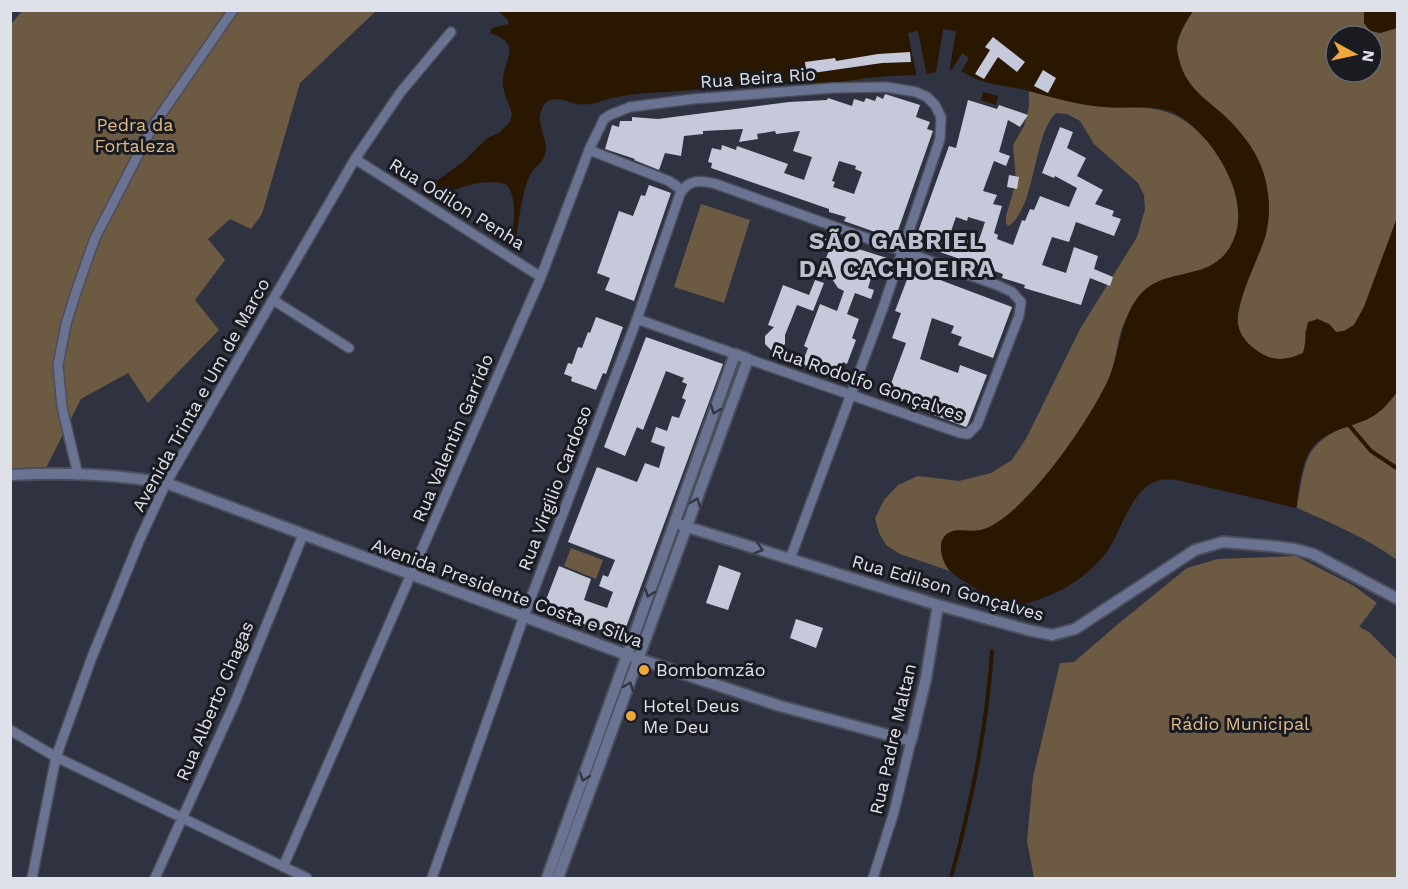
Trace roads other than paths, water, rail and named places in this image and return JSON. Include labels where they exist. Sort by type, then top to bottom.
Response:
[{"type":"street","points":[[78,475],[62,407],[58,365],[66,324],[77,289],[95,238],[153,126],[233,10]]},
{"type":"street","name":"Avenida Trinta e Um de Marco","points":[[32,879],[56,757],[92,657],[140,539],[166,483],[355,159],[400,93],[451,32]]},
{"type":"street","name":"Rua Beira Rio","points":[[604,119],[630,107],[693,99],[833,88],[886,87],[916,92],[927,98],[940,111],[941,133],[902,252]]},
{"type":"street","name":"Rua Valentin Garrido","points":[[283,867],[541,277],[589,150],[604,119]]},
{"type":"street","points":[[589,150],[669,181],[682,190],[691,183],[699,181],[716,184],[902,252],[790,559]]},
{"type":"street","name":"Rua Odilon Penha","points":[[355,159],[541,277]]},
{"type":"street","name":"Rua Virgilio Cardoso","points":[[432,879],[524,616],[637,319],[682,190]]},
{"type":"street","name":"Rua Rodolfo Gonçalves","points":[[637,319],[968,434],[977,425],[1019,316],[1021,302],[1006,289],[902,252]]},
{"type":"street","points":[[273,300],[349,348]]},
{"type":"street","points":[[547,879],[735,354]]},
{"type":"street","points":[[558,879],[748,359]]},
{"type":"street","name":"Avenida Presidente Costa e Silva","points":[[10,476],[107,475],[166,483],[627,655],[780,706],[910,741]]},
{"type":"street","name":"Rua Edilson Gonçalves","points":[[675,523],[938,605],[1043,633],[1061,634],[1075,629],[1195,550],[1212,544],[1236,542],[1295,549],[1313,554],[1398,599]]},
{"type":"street","name":"Rua Alberto Chagas","points":[[155,879],[230,712],[303,535]]},
{"type":"street","name":"Rua Padre Maltan","points":[[873,879],[894,812],[926,678],[938,605]]},
{"type":"street","points":[[10,730],[56,757],[307,879]]},
{"type":"waterway","points":[[1348,424],[1371,451],[1398,469]]},
{"type":"waterway","points":[[951,878],[977,766],[992,651]]},
{"type":"place","name":"Bombomzão","points":[[644,670]]},
{"type":"place","name":"Hotel Deus Me Deu","points":[[631,716]]},
{"type":"district","name":"SÃO GABRIEL DA CACHOEIRA","points":[[897,255]]},
{"type":"park label","name":"Pedra da Fortaleza","points":[[135,135]]},
{"type":"park label","name":"Rádio Municipal","points":[[1240,724]]}]
